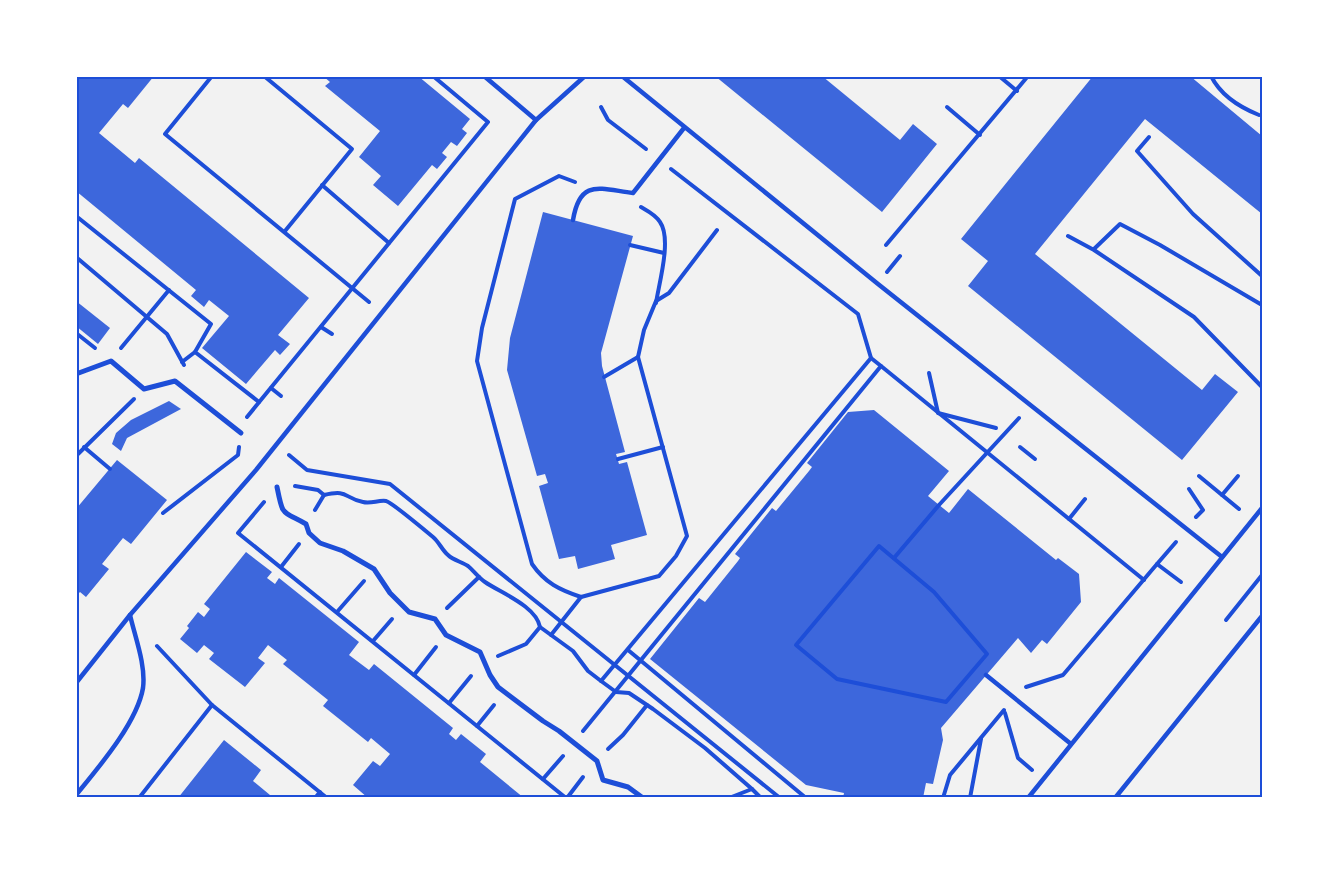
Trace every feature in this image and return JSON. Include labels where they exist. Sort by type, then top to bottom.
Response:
[{"type":"street","points":[[76,374],[111,361],[144,389],[176,381],[241,433]]},
{"type":"street","points":[[277,487],[280,506],[292,519],[306,524],[309,533],[320,543],[343,551],[374,569],[402,606],[420,616],[435,619],[446,635],[480,651],[498,687],[597,761],[603,780],[628,787],[643,798]]},
{"type":"lane","points":[[484,76],[536,120]]},
{"type":"lane","points":[[76,682],[130,615],[262,462],[536,120],[585,76]]},
{"type":"lane","points":[[622,76],[1222,557]]},
{"type":"lane","points":[[573,220],[576,204],[584,192],[593,188],[633,193],[684,128]]},
{"type":"lane","points":[[1028,798],[1263,508]]},
{"type":"lane","points":[[76,795],[113,749],[133,713],[143,688],[142,664],[130,615]]},
{"type":"lane","points":[[1115,798],[1263,616]]},
{"type":"lane","points":[[986,675],[1071,744]]},
{"type":"path","points":[[212,76],[165,134],[373,305]]},
{"type":"path","points":[[264,76],[352,149],[285,231]]},
{"type":"path","points":[[251,425],[245,419],[488,122],[433,76]]},
{"type":"path","points":[[999,76],[1017,91]]},
{"type":"path","points":[[886,245],[1028,76]]},
{"type":"path","points":[[1211,76],[1217,88],[1240,107],[1259,115]]},
{"type":"path","points":[[601,107],[608,120],[649,152]]},
{"type":"path","points":[[947,107],[980,135]]},
{"type":"path","points":[[1149,137],[1137,151],[1193,214],[1263,276]]},
{"type":"path","points":[[668,167],[858,314],[871,358],[1144,580]]},
{"type":"path","points":[[581,597],[549,584],[532,564],[477,361],[482,328],[514,199],[559,176],[593,188]]},
{"type":"path","points":[[322,185],[389,243]]},
{"type":"path","points":[[551,635],[581,597],[659,576],[676,556],[687,536],[638,357],[644,330],[656,303],[665,234],[662,223],[640,206]]},
{"type":"path","points":[[76,216],[211,324],[195,352],[259,402]]},
{"type":"path","points":[[1094,249],[1120,224],[1263,305]]},
{"type":"path","points":[[656,303],[669,293],[717,230]]},
{"type":"path","points":[[1068,236],[1094,249],[1194,317],[1263,387]]},
{"type":"path","points":[[630,245],[664,253]]},
{"type":"path","points":[[887,272],[900,256]]},
{"type":"path","points":[[76,257],[166,334],[186,369]]},
{"type":"path","points":[[111,361],[169,290]]},
{"type":"path","points":[[321,327],[332,334]]},
{"type":"path","points":[[604,377],[638,357]]},
{"type":"path","points":[[601,681],[871,358]]},
{"type":"path","points":[[543,779],[642,661],[881,366]]},
{"type":"path","points":[[929,373],[938,413]]},
{"type":"path","points":[[271,388],[281,396]]},
{"type":"path","points":[[77,455],[144,389]]},
{"type":"path","points":[[938,413],[996,428]]},
{"type":"path","points":[[894,558],[1023,413]]},
{"type":"path","points":[[164,513],[238,455],[241,433]]},
{"type":"path","points":[[84,447],[110,469]]},
{"type":"path","points":[[618,459],[663,447]]},
{"type":"path","points":[[1020,447],[1035,459]]},
{"type":"path","points":[[290,457],[307,470],[390,484],[780,798]]},
{"type":"path","points":[[1199,476],[1244,514]]},
{"type":"path","points":[[1222,495],[1238,476]]},
{"type":"path","points":[[647,705],[566,798],[238,533],[277,487],[306,487],[318,490],[324,495],[339,491],[363,502],[386,501],[396,506],[434,538],[448,556],[469,567],[479,577],[508,596],[516,598],[539,620],[540,627],[573,651],[588,671],[616,692],[629,693],[647,705],[705,748],[761,798]]},
{"type":"path","points":[[1189,489],[1203,510],[1195,519]]},
{"type":"path","points":[[1069,519],[1084,499]]},
{"type":"path","points":[[281,567],[309,533]]},
{"type":"path","points":[[1023,689],[1063,675],[1179,539]]},
{"type":"path","points":[[879,546],[894,558],[934,592],[987,654],[946,702],[837,679],[796,645],[879,546]]},
{"type":"path","points":[[1158,564],[1186,585]]},
{"type":"path","points":[[337,612],[374,569]]},
{"type":"path","points":[[1226,620],[1263,574]]},
{"type":"path","points":[[435,619],[479,577]]},
{"type":"path","points":[[373,641],[402,606]]},
{"type":"path","points":[[449,703],[484,662],[526,644],[540,627]]},
{"type":"path","points":[[154,643],[212,705],[327,798]]},
{"type":"path","points":[[414,675],[439,644]]},
{"type":"path","points":[[628,650],[806,798]]},
{"type":"path","points":[[477,726],[505,692]]},
{"type":"path","points":[[139,798],[212,705]]},
{"type":"path","points":[[943,798],[950,775],[1004,710],[1018,758],[1034,772]]},
{"type":"path","points":[[970,798],[981,738]]},
{"type":"path","points":[[729,798],[752,789]]},
{"type":"path","points":[[315,798],[320,792]]},
{"type":"building","points":[[76,76],[154,76],[128,108],[123,104],[99,133],[135,163],[139,158],[309,298],[278,335],[290,344],[280,355],[275,350],[246,384],[202,348],[229,316],[209,300],[204,307],[191,296],[196,290],[76,191]]},
{"type":"building","points":[[323,76],[418,76],[470,119],[462,129],[467,133],[457,146],[451,142],[442,153],[447,157],[437,169],[432,165],[398,206],[373,185],[381,176],[359,157],[380,131],[325,86],[330,82]]},
{"type":"building","points":[[715,76],[822,76],[900,140],[913,124],[937,144],[882,212]]},
{"type":"building","points":[[1093,76],[1190,76],[1262,136],[1262,214],[1145,119],[1035,254],[1202,390],[1215,374],[1238,392],[1182,460],[968,286],[988,261],[961,239]]},
{"type":"building","points":[[543,212],[633,236],[601,353],[602,366],[625,452],[616,454],[619,464],[627,462],[647,535],[611,545],[615,559],[578,569],[575,556],[559,559],[539,486],[548,483],[545,474],[537,476],[507,370],[510,338]]},
{"type":"building","points":[[76,301],[110,328],[98,344],[76,326]]},
{"type":"building","points":[[169,401],[181,409],[127,438],[121,451],[112,444],[116,433],[131,420]]},
{"type":"building","points":[[874,410],[949,471],[928,496],[949,513],[968,489],[1056,560],[1058,558],[1079,574],[1081,602],[1047,644],[1042,640],[1031,653],[1018,638],[941,728],[943,740],[933,784],[926,783],[923,798],[843,798],[844,793],[806,785],[650,659],[699,598],[705,602],[738,561],[740,558],[735,554],[772,508],[776,511],[809,471],[812,467],[807,463],[848,412]]},
{"type":"building","points":[[117,460],[167,500],[131,544],[123,538],[102,564],[109,569],[86,597],[80,592],[76,596],[76,509]]},
{"type":"building","points":[[246,552],[272,572],[267,578],[275,584],[279,578],[359,642],[349,655],[369,670],[374,664],[453,728],[449,734],[456,740],[461,734],[486,754],[480,762],[524,798],[368,798],[353,785],[373,761],[380,766],[390,754],[371,738],[368,742],[323,706],[328,700],[283,664],[287,660],[268,645],[258,658],[265,663],[245,687],[209,659],[214,653],[204,645],[197,653],[180,639],[198,612],[204,617],[210,609],[204,604]]},
{"type":"building","points":[[224,740],[261,770],[253,781],[270,795],[268,798],[178,798]]}]
